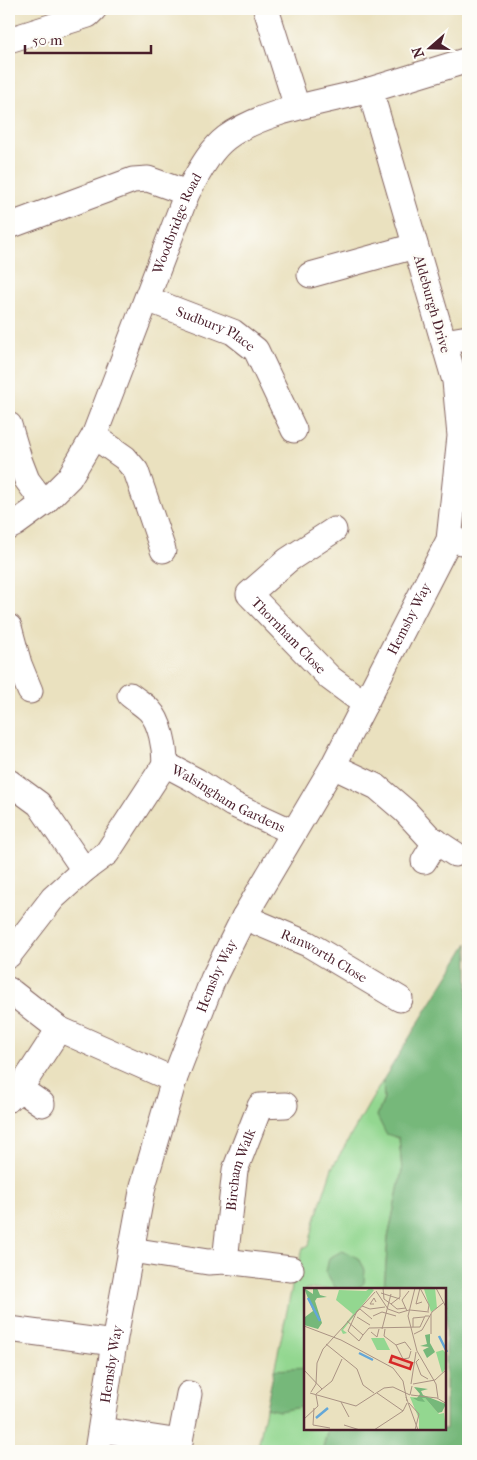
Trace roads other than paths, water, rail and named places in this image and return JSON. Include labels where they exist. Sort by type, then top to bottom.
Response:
[{"type":"street","points":[[9,40],[88,15],[94,9]]},
{"type":"street","points":[[266,9],[296,107]]},
{"type":"street","name":"Woodbridge Road","points":[[9,527],[44,503],[69,478],[94,436],[187,193],[206,161],[225,138],[248,124],[296,107],[370,90],[468,60]]},
{"type":"street","name":"Aldeburgh Drive","points":[[370,90],[455,381],[460,436],[458,542]]},
{"type":"street","points":[[9,226],[133,180],[148,179],[187,193]]},
{"type":"street","name":"Aldeburgh Drive","points":[[310,276],[415,246]]},
{"type":"street","name":"Sudbury Place","points":[[147,299],[233,332],[256,350],[294,430]]},
{"type":"street","points":[[444,342],[468,338]]},
{"type":"street","points":[[9,425],[27,480],[44,503]]},
{"type":"street","points":[[94,436],[125,458],[136,471],[162,550]]},
{"type":"street","name":"Thornham Close","points":[[334,530],[288,560],[244,600],[330,678],[365,704]]},
{"type":"street","name":"Hemsby Way","points":[[99,1441],[114,1343],[143,1186],[174,1080],[213,980],[244,917],[333,766],[365,704],[458,542]]},
{"type":"street","points":[[9,627],[30,661],[30,691]]},
{"type":"street","name":"Walsingham Gardens","points":[[9,955],[53,898],[84,870],[107,853],[165,764],[165,750],[160,731],[151,712],[130,695]]},
{"type":"street","name":"Walsingham Gardens","points":[[165,764],[197,781],[232,804],[293,832]]},
{"type":"street","points":[[333,766],[377,787],[405,811],[429,837],[438,852]]},
{"type":"street","points":[[9,782],[39,804],[84,870]]},
{"type":"street","name":"Ranworth Close","points":[[244,917],[308,944],[400,999]]},
{"type":"street","points":[[9,990],[59,1029],[174,1080]]},
{"type":"street","points":[[42,1104],[14,1094],[59,1029]]},
{"type":"street","name":"Bircham Walk","points":[[225,1261],[235,1170],[260,1106],[285,1105]]},
{"type":"street","points":[[131,1250],[208,1262],[225,1261],[291,1269]]},
{"type":"street","points":[[9,1329],[114,1343]]},
{"type":"street","points":[[99,1441],[179,1447],[189,1394]]}]
